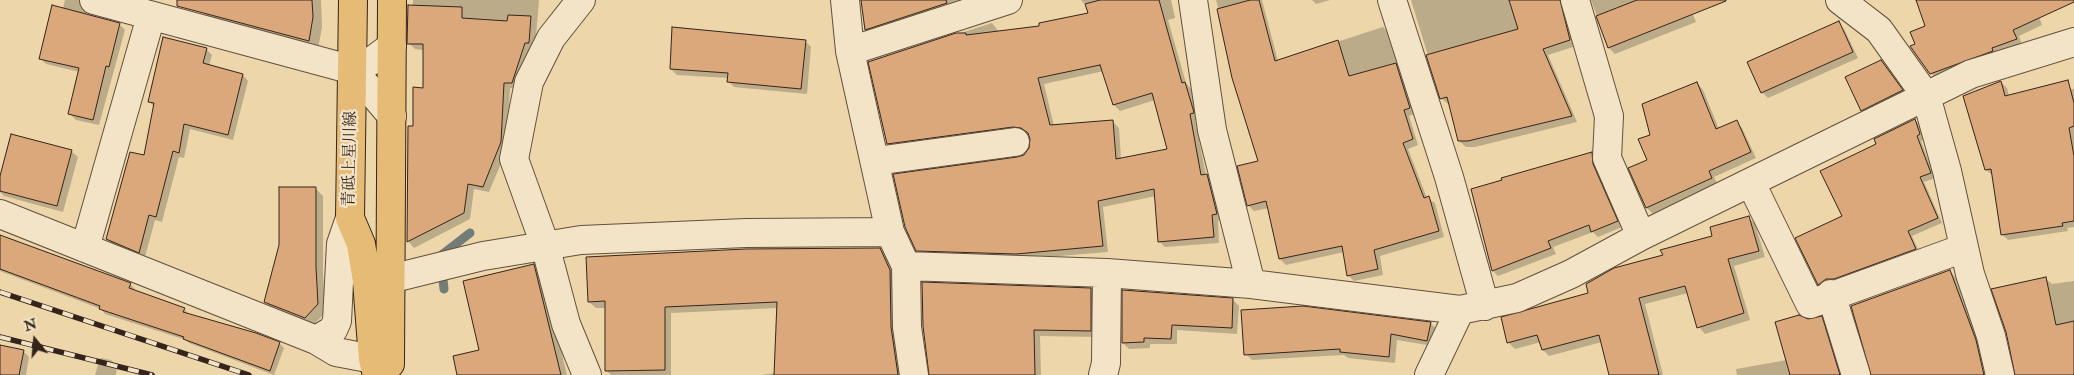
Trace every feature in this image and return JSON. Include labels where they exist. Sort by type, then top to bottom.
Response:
[{"type":"main road","name":"青砥上星川線","points":[[354,0],[350,218],[378,280]]},
{"type":"main road","name":"青砥上星川線","points":[[379,370],[378,280],[392,116],[392,0]]},
{"type":"street","points":[[94,0],[353,70],[392,116]]},
{"type":"street","points":[[581,0],[551,38],[529,82],[514,158],[545,245],[566,324],[587,375]]},
{"type":"street","points":[[845,0],[850,51],[876,161],[890,232],[906,266],[907,328],[914,375]]},
{"type":"street","points":[[850,51],[1008,0]]},
{"type":"street","points":[[1193,0],[1212,130],[1251,284]]},
{"type":"street","points":[[1392,0],[1449,177],[1473,308],[1429,375]]},
{"type":"street","points":[[1575,0],[1609,116],[1607,158],[1641,236]]},
{"type":"street","points":[[1840,0],[1879,30],[1926,96],[1947,171],[1964,248],[1991,336],[2000,375]]},
{"type":"street","points":[[85,248],[151,16]]},
{"type":"street","points":[[906,266],[1107,273],[1251,284],[1473,308],[1517,298],[1572,274],[1641,236],[1971,74],[2074,42]]},
{"type":"street","points":[[353,70],[373,60],[392,46]]},
{"type":"street","points":[[876,161],[1015,142]]},
{"type":"street","points":[[1751,183],[1810,304],[1832,294],[1964,248]]},
{"type":"street","points":[[0,214],[316,340],[336,352],[379,370]]},
{"type":"street","points":[[316,340],[333,330],[337,321],[341,244],[350,218]]},
{"type":"street","points":[[378,280],[545,245],[581,240],[746,233],[890,232]]},
{"type":"street","points":[[1104,375],[1106,363],[1107,273]]},
{"type":"street","points":[[1832,294],[1856,375]]},
{"type":"building","points":[[177,0],[312,0],[313,17],[309,41],[177,6]]},
{"type":"building","points":[[861,0],[946,0],[947,3],[865,30]]},
{"type":"building","points":[[1100,0],[1159,0],[1182,83],[1185,82],[1194,113],[1190,114],[1201,175],[1207,174],[1217,214],[1212,215],[1214,237],[1158,242],[1154,189],[1098,201],[1103,246],[1016,254],[916,251],[905,227],[893,174],[1017,157],[1024,155],[1029,148],[1030,139],[1028,133],[1021,128],[1013,127],[887,144],[868,62],[956,33],[966,33],[966,35],[1039,26],[1039,23],[1088,13],[1085,4]],"holes":[[[1100,65],[1113,105],[1152,93],[1167,149],[1116,159],[1113,120],[1050,125],[1038,78]]]},
{"type":"building","points":[[1250,0],[1259,0],[1275,61],[1338,40],[1349,76],[1396,63],[1410,108],[1404,110],[1413,139],[1403,143],[1424,198],[1429,196],[1439,231],[1374,250],[1378,269],[1347,276],[1342,246],[1279,259],[1266,201],[1247,206],[1237,166],[1258,161],[1232,78],[1217,9]]},
{"type":"building","points":[[1509,0],[1560,0],[1570,40],[1543,49],[1572,116],[1468,141],[1458,141],[1447,97],[1440,99],[1426,55],[1518,29]]},
{"type":"building","points":[[1637,0],[1726,1],[1608,48],[1596,16]]},
{"type":"building","points":[[1916,0],[2074,0],[2074,2],[2013,30],[2017,39],[1992,48],[1993,51],[1930,74],[1910,46],[1915,44],[1910,32],[1925,26]]},
{"type":"building","points":[[52,5],[120,23],[109,67],[106,66],[93,120],[68,114],[79,68],[39,59]]},
{"type":"building","points":[[408,5],[462,7],[462,18],[507,21],[508,15],[531,16],[529,43],[525,43],[512,83],[504,83],[501,142],[483,187],[468,184],[464,213],[407,242],[408,126],[413,126],[413,87],[423,88],[423,44],[407,44]]},
{"type":"building","points":[[1839,21],[1853,52],[1761,93],[1747,62]]},
{"type":"building","points":[[672,27],[806,40],[801,89],[727,82],[728,73],[670,69]]},
{"type":"building","points":[[163,37],[207,48],[203,63],[243,74],[228,135],[184,124],[179,153],[173,151],[156,217],[149,215],[139,253],[106,239],[130,152],[144,155],[154,103],[148,102]]},
{"type":"building","points":[[1881,60],[1903,90],[1861,111],[1845,77]]},
{"type":"building","points":[[2068,80],[2074,103],[2074,126],[2069,128],[2074,156],[2074,221],[2062,223],[2063,226],[2001,235],[1991,169],[1985,170],[1963,96],[2001,81],[2005,96]]},
{"type":"building","points":[[1697,82],[1716,129],[1737,120],[1751,152],[1709,171],[1712,178],[1646,208],[1628,168],[1647,160],[1638,139],[1650,135],[1642,104]]},
{"type":"building","points":[[1915,119],[1920,134],[1917,136],[1931,173],[1920,177],[1938,218],[1908,231],[1916,249],[1834,279],[1826,279],[1818,285],[1795,238],[1842,216],[1820,171],[1876,144],[1874,139]]},
{"type":"building","points":[[11,134],[72,150],[57,206],[0,191],[0,176]]},
{"type":"building","points":[[1592,152],[1593,164],[1618,221],[1591,232],[1589,225],[1548,241],[1551,248],[1492,271],[1471,189],[1502,180],[1501,178]]},
{"type":"building","points":[[279,187],[316,187],[318,304],[305,318],[264,302],[279,245]]},
{"type":"building","points":[[1749,216],[1759,251],[1728,259],[1744,313],[1697,328],[1685,286],[1639,298],[1659,375],[1609,375],[1599,335],[1542,350],[1537,335],[1507,343],[1501,317],[1588,293],[1586,284],[1614,268],[1663,255],[1660,250],[1712,236],[1710,227]]},
{"type":"building","points":[[0,235],[131,283],[129,288],[185,308],[183,312],[256,333],[280,342],[270,371],[183,339],[184,337],[99,309],[100,306],[0,269]]},
{"type":"building","points":[[880,248],[890,270],[891,327],[898,375],[774,375],[777,302],[665,307],[665,370],[605,371],[605,301],[588,302],[586,257],[745,249]]},
{"type":"building","points":[[534,264],[561,375],[457,375],[453,356],[479,350],[463,281]]},
{"type":"building","points":[[1950,270],[1976,340],[1984,375],[1871,375],[1851,306]]},
{"type":"building","points":[[2046,277],[2056,325],[2074,321],[2074,375],[2015,375],[2006,332],[1991,289]]},
{"type":"building","points":[[922,282],[1091,288],[1091,331],[1034,330],[1035,375],[929,375],[923,326]]},
{"type":"building","points":[[1122,290],[1233,298],[1232,328],[1172,325],[1171,339],[1144,338],[1144,342],[1122,343]]},
{"type":"building","points":[[1303,306],[1431,322],[1427,341],[1391,334],[1389,357],[1340,352],[1340,349],[1244,355],[1241,310]]},
{"type":"building","points":[[1799,315],[1808,319],[1822,316],[1840,375],[1790,375],[1775,322]]},
{"type":"building","points":[[0,345],[24,350],[19,375],[0,375]]},
{"type":"waterway","points":[[439,257],[470,233]]},
{"type":"waterway","points":[[442,270],[444,289]]},
{"type":"railway","points":[[0,292],[249,375]]},
{"type":"railway","points":[[0,337],[152,375]]}]
